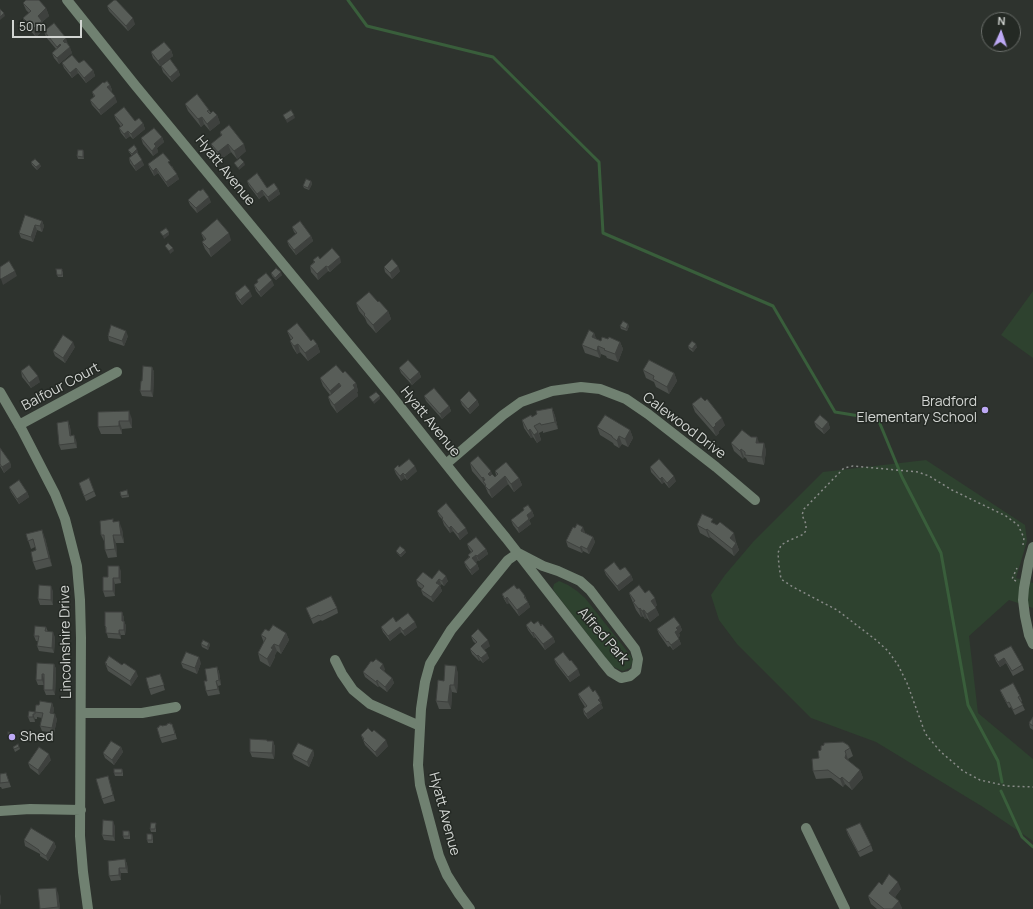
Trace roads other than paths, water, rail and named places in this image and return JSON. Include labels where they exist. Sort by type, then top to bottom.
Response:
[{"type":"street","name":"Hyatt Avenue","points":[[67,0],[135,85],[390,394],[518,553],[508,560],[451,630],[430,664],[425,682],[420,726],[418,765],[420,784],[439,856],[447,876],[470,909]]},
{"type":"street","name":"Balfour Court","points":[[19,425],[117,372]]},
{"type":"street","name":"Calewood Drive","points":[[446,464],[503,415],[521,402],[552,391],[581,387],[600,389],[626,399],[648,414],[716,467],[755,500]]},
{"type":"street","name":"Lincolnshire Drive","points":[[0,392],[55,494],[65,520],[77,566],[81,638],[80,836],[88,909]]},
{"type":"street","points":[[1033,547],[1028,561],[1023,600],[1029,635],[1033,644]]},
{"type":"street","name":"Alfred Park","points":[[518,553],[543,566],[580,581],[590,590],[635,649],[638,659],[636,671],[630,676],[621,678],[611,672],[518,553]]},
{"type":"street","points":[[336,660],[342,674],[353,690],[370,704],[420,726]]},
{"type":"street","points":[[81,713],[142,713],[176,707]]},
{"type":"street","points":[[0,811],[30,809],[80,810]]},
{"type":"street","points":[[806,828],[845,909]]},
{"type":"waterway","points":[[348,0],[367,26],[493,57],[599,162],[603,233],[773,306],[835,412],[878,419],[902,477],[941,553],[968,705],[998,761],[1002,782]]},
{"type":"waterway","points":[[1001,791],[1022,837],[1033,847]]},
{"type":"place","name":"Bradford Elementary School","points":[[985,410]]},
{"type":"place","name":"Shed","points":[[12,737]]}]
